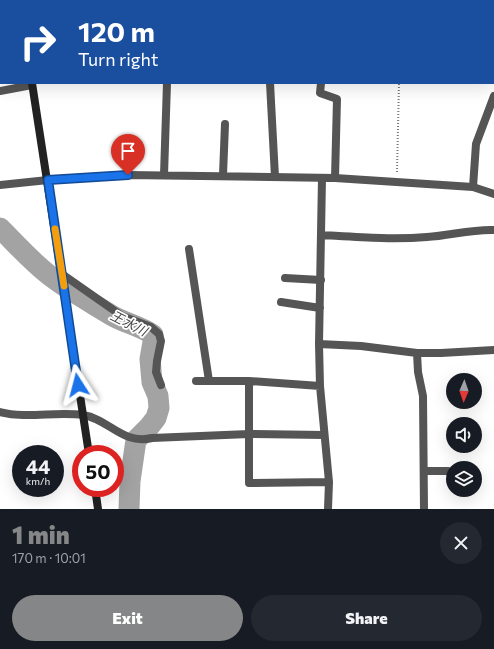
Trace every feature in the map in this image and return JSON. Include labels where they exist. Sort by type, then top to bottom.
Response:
[{"type":"main road","points":[[32,84],[88,445]]},
{"type":"main road","points":[[96,497],[98,509]]},
{"type":"street","points":[[0,91],[32,84]]},
{"type":"street","points":[[164,175],[167,84]]},
{"type":"street","points":[[269,84],[276,178]]},
{"type":"street","points":[[321,84],[320,93],[337,99],[335,178]]},
{"type":"street","points":[[473,187],[476,144],[494,96]]},
{"type":"street","points":[[223,176],[225,124]]},
{"type":"street","points":[[0,185],[48,180],[128,175],[335,178],[473,187],[494,194]]},
{"type":"street","points":[[322,178],[319,344],[320,386],[329,482],[328,509]]},
{"type":"street","points":[[321,235],[425,238],[479,230],[494,230]]},
{"type":"street","points":[[189,249],[209,381]]},
{"type":"street","points":[[63,278],[122,316],[151,327],[159,334],[161,341],[156,372],[161,385]]},
{"type":"street","points":[[285,278],[320,280]]},
{"type":"street","points":[[281,302],[320,308]]},
{"type":"street","points":[[319,344],[361,346],[417,353],[441,354],[494,350]]},
{"type":"street","points":[[417,353],[418,372],[424,396],[424,509]]},
{"type":"street","points":[[249,380],[250,483],[329,482]]},
{"type":"street","points":[[196,381],[249,380],[320,386]]},
{"type":"street","points":[[0,412],[35,415],[54,413],[83,415],[133,439],[142,440],[152,438],[249,434],[324,435]]},
{"type":"street","points":[[424,470],[446,471]]},
{"type":"path","points":[[397,183],[399,84]]},
{"type":"waterway","name":"王水川","points":[[0,228],[36,264],[64,286],[116,318],[143,329],[153,335],[150,359],[152,382],[158,396],[159,408],[156,418],[136,440],[130,481],[129,509]]},
{"type":"slow traffic","points":[[55,229],[64,286]]},
{"type":"route","points":[[78,385],[48,180],[128,175]]}]
